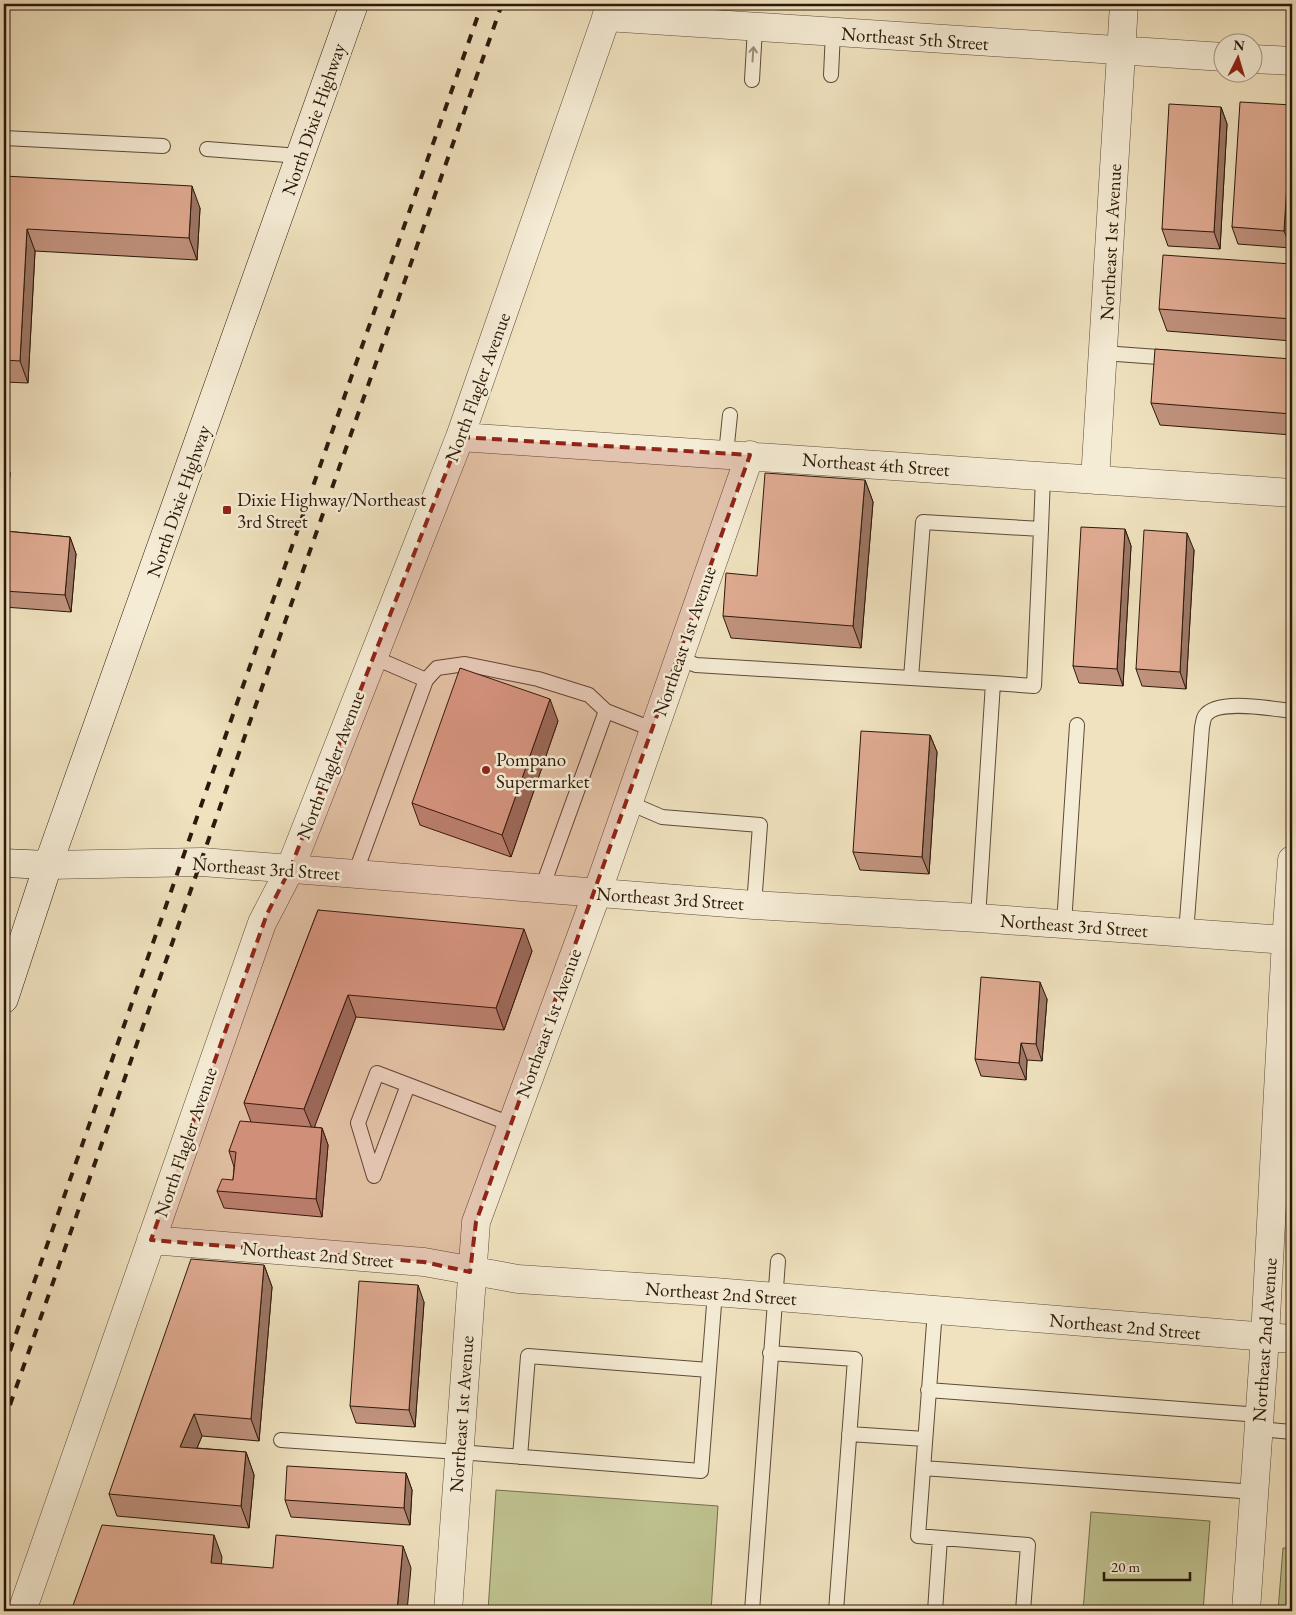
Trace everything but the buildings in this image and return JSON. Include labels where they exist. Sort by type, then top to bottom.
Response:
[{"type":"street","name":"North Dixie Highway","points":[[4,999],[48,865],[354,4]]},
{"type":"street","name":"Northeast 1st Avenue","points":[[1095,480],[1124,4]]},
{"type":"street","name":"Northeast 5th Street","points":[[609,11],[755,28],[1214,56]]},
{"type":"street","name":"North Flagler Avenue","points":[[22,1611],[262,923],[290,869],[460,437],[609,11]]},
{"type":"street","points":[[1264,60],[1292,62]]},
{"type":"street","name":"Northeast 4th Street","points":[[460,437],[1292,492]]},
{"type":"street","name":"Northeast 1st Avenue","points":[[448,1611],[470,1272],[476,1222],[597,892],[678,658],[738,454]]},
{"type":"street","name":"Northeast 2nd Avenue","points":[[1246,1611],[1266,1337],[1292,860]]},
{"type":"street","name":"Northeast 3rd Street","points":[[4,863],[48,865],[181,862],[754,905],[978,918],[1289,940]]},
{"type":"street","name":"Northeast 2nd Street","points":[[151,1240],[424,1262],[470,1272],[518,1279],[715,1292],[1292,1339]]},
{"type":"lane","points":[[752,80],[755,28]]},
{"type":"lane","points":[[831,75],[833,32]]},
{"type":"lane","points":[[4,138],[163,146]]},
{"type":"lane","points":[[207,150],[300,156]]},
{"type":"lane","points":[[1103,353],[1187,359]]},
{"type":"lane","points":[[730,415],[738,454]]},
{"type":"lane","points":[[678,658],[696,665],[1034,686],[1043,477]]},
{"type":"lane","points":[[911,678],[922,522],[1041,529]]},
{"type":"lane","points":[[373,656],[426,680]]},
{"type":"lane","points":[[355,874],[426,680],[437,668],[465,664],[538,679],[589,695],[606,712],[652,730]]},
{"type":"lane","points":[[978,918],[993,683]]},
{"type":"lane","points":[[1186,933],[1202,727],[1205,716],[1214,709],[1228,705],[1292,710]]},
{"type":"lane","points":[[542,888],[606,712]]},
{"type":"lane","points":[[1064,924],[1078,725]]},
{"type":"lane","points":[[627,802],[662,817],[760,825],[754,905]]},
{"type":"lane","points":[[408,1085],[374,1176],[358,1123],[377,1073],[511,1124]]},
{"type":"lane","points":[[752,1611],[778,1261]]},
{"type":"lane","points":[[281,1440],[701,1472],[715,1292]]},
{"type":"lane","points":[[934,1310],[918,1536],[1028,1545],[1023,1611]]},
{"type":"lane","points":[[770,1353],[855,1359],[836,1611]]},
{"type":"lane","points":[[520,1457],[528,1356],[709,1370]]},
{"type":"lane","points":[[928,1390],[1259,1422],[1292,1432]]},
{"type":"lane","points":[[849,1434],[925,1439]]},
{"type":"lane","points":[[923,1468],[1254,1492]]},
{"type":"lane","points":[[935,1611],[940,1538]]},
{"type":"highlighted area","points":[[460,437],[750,455],[476,1222],[470,1272],[424,1262],[151,1240],[267,914],[290,869]]},
{"type":"green space","points":[[496,1490],[718,1506],[711,1611],[488,1611]]},
{"type":"green space","points":[[1091,1512],[1210,1521],[1203,1611],[1083,1611]]},
{"type":"green space","points":[[1283,1548],[1292,1548],[1292,1611],[1278,1611]]},
{"type":"railway","points":[[4,1368],[482,4]]},
{"type":"railway","points":[[4,1422],[502,4]]},
{"type":"place","name":"Dixie Highway/Northeast 3rd Street","points":[[227,510]]},
{"type":"place","name":"Pompano Supermarket","points":[[486,770]]}]
